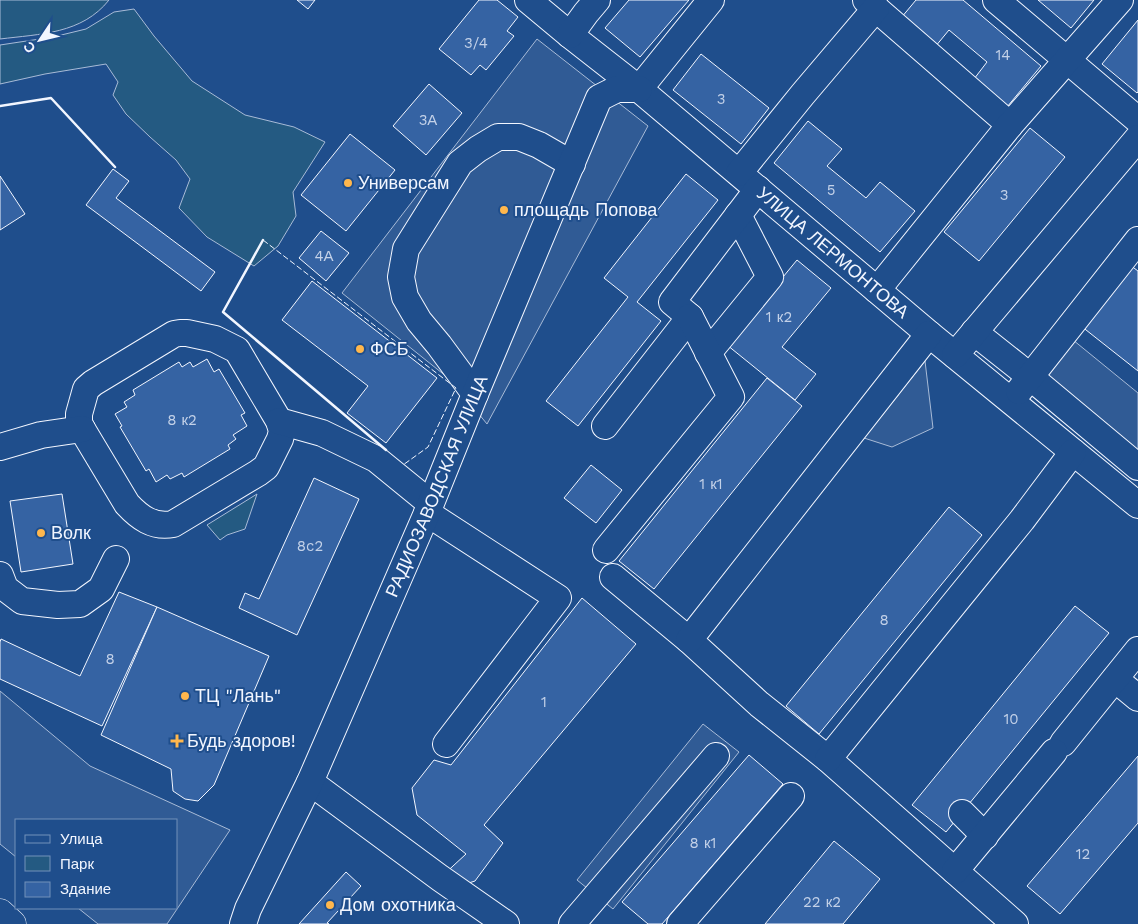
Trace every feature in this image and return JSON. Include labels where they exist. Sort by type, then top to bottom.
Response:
[{"type":"main road","points":[[0,913],[12,924]]},
{"type":"street","name":"УЛИЦА ЛЕРМОНТОВА","points":[[528,0],[639,89],[928,334],[1138,506]]},
{"type":"street","points":[[570,35],[597,0]]},
{"type":"street","points":[[639,89],[711,0]]},
{"type":"street","points":[[996,0],[1138,120]]},
{"type":"street","points":[[877,290],[1010,125],[1120,0]]},
{"type":"street","points":[[606,550],[731,397],[690,317],[672,302],[738,216],[749,181],[803,94],[871,4],[1010,125]]},
{"type":"street","name":"РАДИОЗАВОДСКАЯ УЛИЦА","points":[[242,919],[310,782],[428,508],[599,98],[617,89],[639,89]]},
{"type":"street","points":[[475,394],[440,345],[419,321],[406,297],[401,277],[406,250],[460,163],[498,137],[519,137],[540,145],[572,164]]},
{"type":"street","points":[[955,355],[1138,138]]},
{"type":"street","points":[[708,353],[770,277],[738,216]]},
{"type":"street","points":[[1011,401],[1138,240]]},
{"type":"street","points":[[605,426],[690,317]]},
{"type":"street","points":[[974,332],[1138,467]]},
{"type":"street","points":[[187,333],[215,339],[237,350],[279,421],[282,431],[266,467],[172,524],[160,525],[144,520],[127,504],[82,429],[79,422],[79,414],[86,389],[93,382],[174,334],[187,333]]},
{"type":"street","points":[[689,640],[928,334]]},
{"type":"street","points":[[279,421],[322,433],[376,459],[428,508],[558,598],[446,744]]},
{"type":"street","points":[[0,447],[41,435],[82,429]]},
{"type":"street","points":[[828,758],[1022,520],[1073,452]]},
{"type":"street","points":[[0,575],[5,588],[22,600],[58,605],[80,604],[101,589],[116,559]]},
{"type":"street","points":[[613,577],[689,640],[760,704],[828,758],[1015,924]]},
{"type":"street","points":[[955,871],[1138,650]]},
{"type":"street","points":[[1115,679],[1138,698]]},
{"type":"street","points":[[585,920],[716,756]]},
{"type":"street","points":[[310,782],[506,924]]},
{"type":"street","points":[[680,924],[791,796]]},
{"type":"street","points":[[962,812],[985,836]]},
{"type":"green space","points":[[0,0],[109,0],[86,20],[73,26],[45,33],[0,39]]},
{"type":"green space","points":[[134,9],[192,81],[245,115],[294,127],[325,142],[293,192],[296,216],[278,246],[254,266],[207,237],[179,208],[190,179],[176,160],[126,114],[113,95],[118,82],[106,64],[0,84],[0,45],[53,37],[86,29],[114,12]]},
{"type":"green space","points":[[257,494],[245,529],[227,535],[220,540],[207,525]]},
{"type":"shaded area","name":"площадь Попова","points":[[537,39],[648,126],[487,424],[452,381],[342,293]]},
{"type":"shaded area","points":[[1062,331],[1138,393],[1138,469],[1023,379]]},
{"type":"shaded area","points":[[925,361],[933,428],[892,447],[864,438]]},
{"type":"shaded area","points":[[0,691],[90,766],[230,830],[178,908],[178,819],[15,819],[15,856],[0,844]]},
{"type":"shaded area","points":[[703,724],[739,752],[613,909],[577,880]]},
{"type":"shaded area","points":[[79,909],[177,909],[167,924],[98,924]]},
{"type":"building","points":[[297,0],[315,0],[308,9]]},
{"type":"building","points":[[479,0],[497,0],[518,17],[507,31],[514,36],[486,70],[480,65],[471,75],[439,49]]},
{"type":"building","points":[[629,0],[689,0],[640,57],[605,28]]},
{"type":"building","points":[[916,0],[963,0],[1041,66],[1007,107],[974,79],[987,62],[949,30],[935,47],[901,18]]},
{"type":"building","points":[[1038,0],[1094,0],[1071,28]]},
{"type":"building","points":[[1138,20],[1138,92],[1137,93],[1102,64]]},
{"type":"building","points":[[701,54],[769,108],[741,144],[673,90]]},
{"type":"building","points":[[429,84],[462,113],[426,155],[393,126]]},
{"type":"building","points":[[808,121],[842,149],[827,166],[866,198],[880,182],[915,211],[880,252],[774,163]]},
{"type":"building","points":[[1030,128],[1065,157],[979,261],[944,232]]},
{"type":"building","name":"Универсам","points":[[350,134],[395,170],[346,231],[301,195]]},
{"type":"building","points":[[113,169],[129,181],[116,198],[215,272],[201,291],[86,205]]},
{"type":"building","points":[[686,174],[718,200],[637,302],[661,321],[578,426],[546,401],[628,297],[604,278]]},
{"type":"building","points":[[0,176],[25,214],[0,230]]},
{"type":"building","points":[[321,231],[349,253],[326,281],[299,258]]},
{"type":"building","points":[[797,260],[831,288],[782,347],[816,374],[795,400],[727,345]]},
{"type":"building","points":[[1130,265],[1138,271],[1138,371],[1081,326]]},
{"type":"building","name":"ФСБ","points":[[312,281],[437,378],[386,443],[347,413],[368,386],[282,320]]},
{"type":"building","points":[[207,359],[214,372],[219,369],[245,413],[241,415],[247,426],[233,435],[236,439],[228,445],[230,449],[184,477],[182,473],[170,479],[167,475],[156,482],[149,469],[146,471],[120,427],[122,426],[115,414],[127,407],[124,402],[135,395],[133,390],[179,362],[182,367],[190,362],[193,367]]},
{"type":"building","points":[[767,378],[802,406],[654,589],[619,561]]},
{"type":"building","points":[[591,465],[622,490],[596,523],[564,498]]},
{"type":"building","points":[[314,478],[359,499],[297,635],[239,608],[245,593],[259,599]]},
{"type":"building","name":"Волк","points":[[62,494],[73,564],[21,572],[10,501]]},
{"type":"building","points":[[949,507],[982,535],[819,734],[786,706]]},
{"type":"building","points":[[119,592],[157,607],[102,726],[0,679],[1,639],[80,676]]},
{"type":"building","points":[[582,598],[636,644],[484,825],[503,843],[475,881],[453,888],[440,878],[466,854],[417,815],[412,788],[434,760],[451,765]]},
{"type":"building","points":[[1075,606],[1109,633],[946,832],[912,805]]},
{"type":"building","name":"ТЦ \"Лань\"","points":[[157,607],[269,656],[214,785],[198,801],[185,799],[173,791],[171,769],[101,735]]},
{"type":"building","points":[[749,755],[783,784],[662,924],[648,924],[622,902]]},
{"type":"building","points":[[1138,756],[1138,823],[1060,914],[1027,886]]},
{"type":"building","points":[[834,841],[880,879],[843,924],[765,924]]},
{"type":"building","name":"Дом охотника","points":[[346,872],[361,886],[327,923],[329,924],[299,924]]},
{"type":"fence","points":[[263,240],[456,388],[428,447],[403,465]]},
{"type":"wall","points":[[0,106],[51,98],[115,167]]},
{"type":"wall","points":[[263,240],[223,312],[386,450]]},
{"type":"place","name":"Универсам","points":[[348,183]]},
{"type":"place","name":"площадь Попова","points":[[504,210]]},
{"type":"place","name":"ФСБ","points":[[360,349]]},
{"type":"place","name":"Волк","points":[[41,533]]},
{"type":"place","name":"ТЦ \"Лань\"","points":[[185,696]]},
{"type":"place","name":"Будь здоров!","points":[[177,741]]},
{"type":"place","name":"Дом охотника","points":[[330,905]]}]
